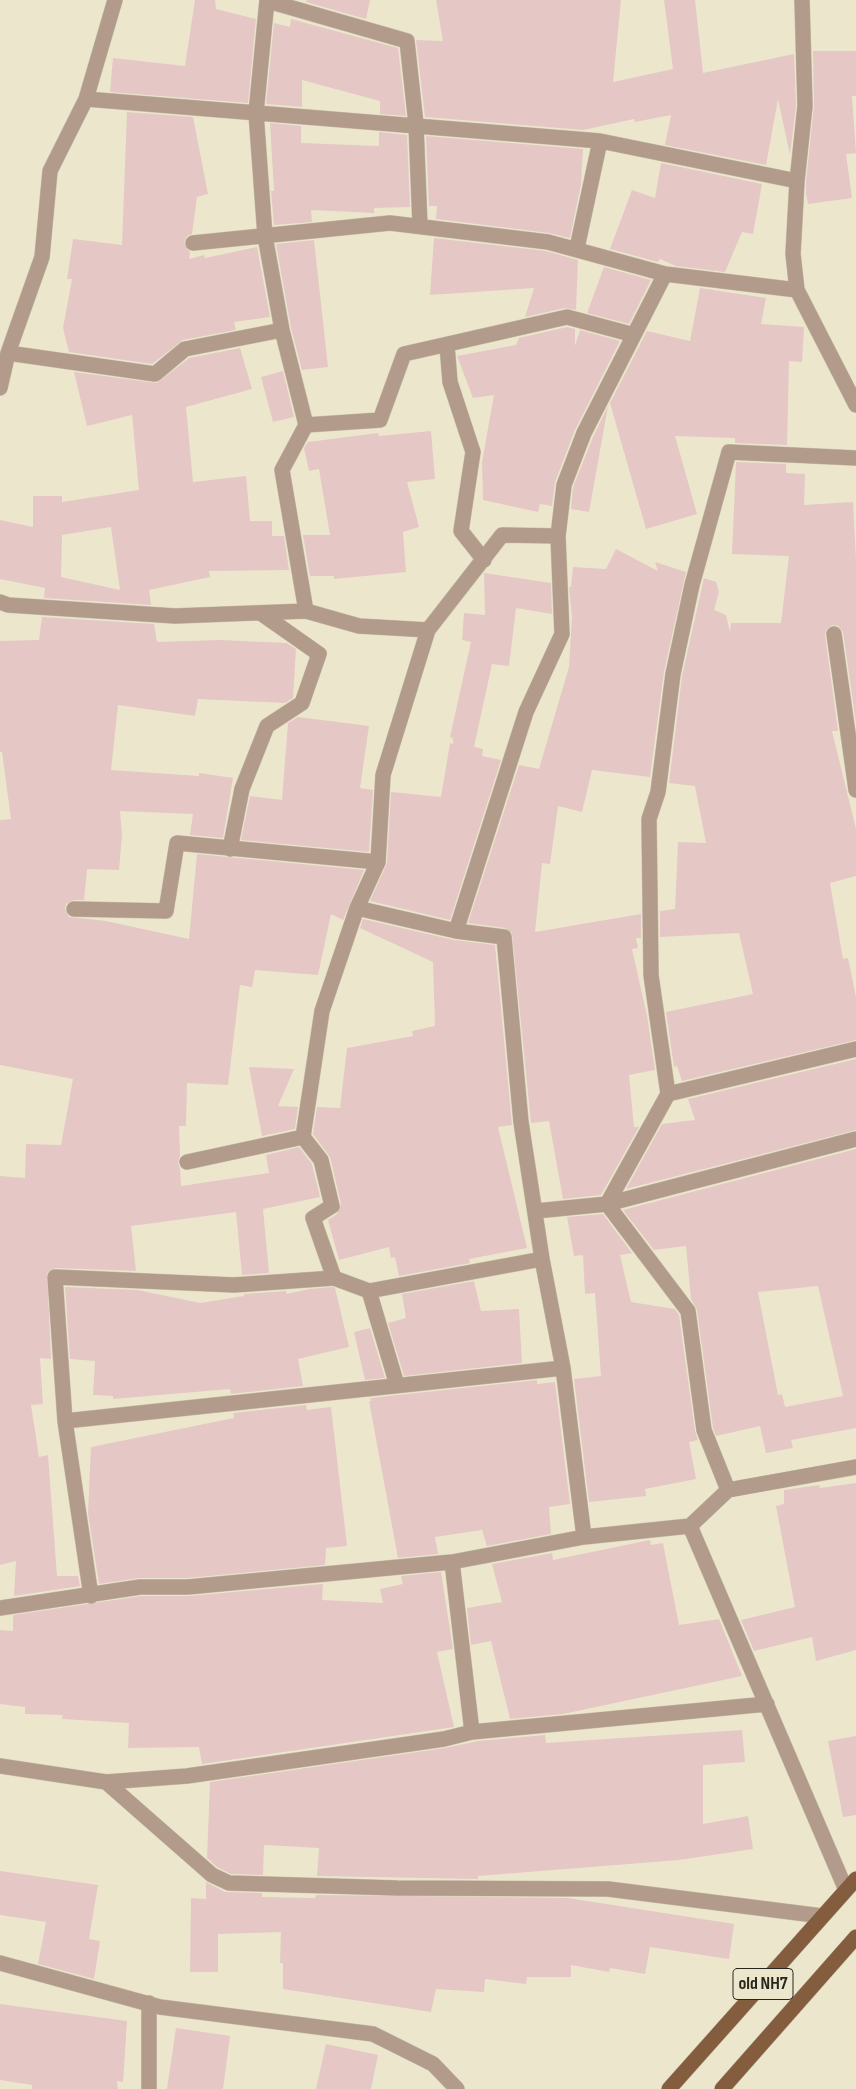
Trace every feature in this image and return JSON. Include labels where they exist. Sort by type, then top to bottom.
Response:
[{"type":"main road","name":"old NH7","points":[[670,2089],[856,1878]]},
{"type":"main road","name":"Old NH7","points":[[722,2089],[856,1937]]},
{"type":"street","points":[[0,388],[8,353],[42,257],[50,172],[86,99],[115,0]]},
{"type":"street","points":[[802,0],[805,106],[792,254],[797,290],[821,332],[856,405]]},
{"type":"street","points":[[306,611],[282,470],[306,425],[282,330],[265,236],[256,113],[267,1],[407,41],[416,124],[420,226]]},
{"type":"street","points":[[86,99],[600,140],[797,181]]},
{"type":"street","points":[[577,248],[600,140]]},
{"type":"street","points":[[193,243],[390,223],[548,242],[577,248],[665,274],[797,290]]},
{"type":"street","points":[[456,931],[526,712],[562,634],[558,536],[564,485],[580,442],[665,274]]},
{"type":"street","points":[[306,425],[380,420],[404,354],[567,317],[634,335]]},
{"type":"street","points":[[8,353],[155,374],[185,349],[282,330]]},
{"type":"street","points":[[447,344],[450,382],[473,452],[461,532],[484,560]]},
{"type":"street","points":[[607,1204],[668,1094],[651,975],[649,819],[658,792],[673,674],[692,585],[729,452],[856,458]]},
{"type":"street","points":[[334,1278],[313,1218],[332,1206],[321,1160],[303,1137],[322,1011],[357,908],[378,862],[383,774],[428,630],[502,535],[558,536]]},
{"type":"street","points":[[0,602],[8,605],[175,616],[306,611],[358,626],[428,630]]},
{"type":"street","points":[[230,849],[242,789],[267,726],[302,702],[319,654],[262,614]]},
{"type":"street","points":[[834,634],[856,790]]},
{"type":"street","points":[[74,909],[166,911],[177,843],[378,862]]},
{"type":"street","points":[[357,908],[456,931],[504,938],[521,1122],[542,1258],[563,1368],[584,1537]]},
{"type":"street","points":[[668,1094],[856,1049]]},
{"type":"street","points":[[187,1162],[303,1137]]},
{"type":"street","points":[[536,1211],[607,1204],[856,1139]]},
{"type":"street","points":[[607,1204],[688,1312],[704,1430],[728,1490]]},
{"type":"street","points":[[91,1596],[65,1422],[55,1277],[234,1285],[334,1278],[369,1291],[542,1258]]},
{"type":"street","points":[[369,1291],[397,1385]]},
{"type":"street","points":[[65,1422],[563,1368]]},
{"type":"street","points":[[0,1608],[91,1596],[140,1587],[188,1587],[452,1562],[584,1537],[690,1526],[728,1490],[856,1467]]},
{"type":"street","points":[[690,1526],[846,1890]]},
{"type":"street","points":[[452,1562],[472,1732]]},
{"type":"street","points":[[0,1766],[106,1782],[187,1776],[444,1739],[472,1732],[767,1704]]},
{"type":"street","points":[[106,1782],[212,1875],[229,1883],[396,1888],[608,1889],[822,1916]]},
{"type":"street","points":[[0,1963],[160,2007],[373,2034],[433,2064],[457,2089]]},
{"type":"street","points":[[148,2003],[149,2089]]},
{"type":"building","points":[[195,0],[215,0],[216,9],[256,19],[248,103],[110,92],[113,58],[185,66]]},
{"type":"building","points":[[307,0],[370,0],[366,19],[306,2]]},
{"type":"building","points":[[436,0],[621,0],[613,82],[673,69],[664,0],[695,0],[703,73],[794,54],[796,106],[790,155],[778,99],[766,165],[665,145],[671,115],[635,122],[634,119],[583,130],[425,117],[416,40],[443,41]]},
{"type":"building","points":[[291,19],[398,48],[406,116],[380,114],[380,101],[302,80],[302,107],[266,104],[274,23],[290,27]]},
{"type":"building","points":[[813,51],[856,51],[856,96],[852,96],[856,153],[846,154],[852,198],[808,204],[806,182],[814,106]]},
{"type":"building","points":[[127,112],[193,117],[208,194],[197,197],[192,234],[187,236],[184,243],[190,252],[189,259],[204,255],[205,258],[257,247],[270,317],[234,322],[236,330],[183,340],[152,364],[69,352],[63,328],[72,279],[67,279],[73,239],[122,245]]},
{"type":"building","points":[[270,123],[301,126],[301,143],[379,146],[379,132],[407,135],[410,207],[374,208],[374,213],[311,210],[312,222],[274,225],[271,191],[274,191]]},
{"type":"building","points":[[426,136],[583,149],[581,184],[570,238],[549,233],[436,219],[437,206],[429,206]]},
{"type":"building","points":[[661,163],[762,184],[753,234],[742,232],[725,272],[676,266],[660,259],[658,262],[610,249],[632,190],[655,198]]},
{"type":"building","points":[[434,238],[546,251],[578,260],[576,310],[565,308],[525,317],[534,288],[430,295]]},
{"type":"building","points":[[314,240],[328,367],[302,370],[291,328],[276,244]]},
{"type":"building","points":[[604,267],[651,280],[629,324],[587,313]]},
{"type":"building","points":[[700,288],[766,298],[761,324],[804,327],[802,362],[789,361],[787,445],[735,443],[735,438],[675,436],[697,514],[646,529],[610,403],[647,331],[690,341]]},
{"type":"building","points":[[567,327],[575,329],[575,346],[580,330],[620,341],[575,430],[555,482],[552,506],[540,504],[538,512],[483,500],[482,462],[494,395],[473,398],[457,356],[516,345],[519,338]]},
{"type":"building","points":[[240,348],[252,389],[186,407],[193,482],[246,476],[250,521],[272,521],[272,536],[284,536],[289,570],[209,571],[210,577],[149,590],[151,605],[44,598],[45,588],[0,579],[0,520],[33,527],[33,496],[62,496],[62,502],[139,490],[132,415],[87,426],[74,372],[157,383],[189,358]],"holes":[[[111,527],[120,590],[61,577],[62,535]]]},
{"type":"building","points":[[283,371],[294,417],[273,422],[261,377]]},
{"type":"building","points":[[608,406],[589,512],[571,509],[573,487]]},
{"type":"building","points":[[431,431],[435,479],[407,482],[419,527],[403,532],[406,572],[334,579],[334,576],[310,576],[303,535],[330,535],[319,469],[309,471],[304,448],[308,442],[378,433],[379,436]]},
{"type":"building","points":[[736,462],[786,464],[786,473],[805,474],[804,505],[853,502],[856,560],[856,723],[843,632],[838,626],[832,625],[826,630],[825,635],[838,731],[832,731],[856,829],[856,876],[830,883],[843,959],[848,958],[856,997],[856,1040],[682,1081],[677,1066],[674,1067],[666,1012],[753,994],[739,933],[660,937],[660,911],[675,909],[678,842],[706,843],[695,786],[669,783],[682,676],[704,578],[716,582],[719,592],[714,610],[726,615],[730,632],[731,623],[781,623],[789,556],[732,554]]},
{"type":"building","points":[[616,549],[658,571],[655,562],[686,572],[664,672],[650,777],[592,770],[582,812],[558,806],[550,864],[542,863],[535,932],[641,914],[641,938],[636,938],[638,948],[632,949],[647,1016],[655,1070],[629,1075],[634,1127],[639,1127],[601,1195],[563,1199],[549,1121],[531,1123],[512,933],[505,928],[468,923],[519,765],[539,769],[569,667],[572,617],[569,587],[571,587],[573,567],[606,569]]},
{"type":"building","points":[[484,573],[551,583],[552,614],[516,608],[509,666],[492,664],[474,747],[483,749],[482,756],[501,760],[450,920],[370,901],[387,863],[391,792],[441,797],[450,743],[453,744],[453,738],[450,737],[471,642],[462,640],[464,613],[485,615]]},
{"type":"building","points":[[42,617],[154,624],[157,642],[220,640],[287,643],[296,649],[293,698],[285,703],[198,699],[195,716],[118,705],[111,770],[199,776],[199,773],[233,778],[223,838],[190,835],[193,814],[120,811],[122,835],[119,870],[87,869],[84,900],[74,900],[66,904],[65,909],[69,917],[106,921],[189,939],[197,854],[364,870],[343,920],[331,914],[318,975],[255,970],[252,987],[240,985],[228,1085],[187,1083],[186,1126],[179,1126],[180,1156],[178,1163],[181,1186],[269,1173],[266,1155],[299,1147],[312,1164],[320,1197],[263,1209],[269,1273],[242,1275],[236,1212],[131,1226],[136,1271],[55,1268],[47,1273],[51,1359],[40,1358],[43,1404],[31,1405],[39,1457],[48,1455],[57,1576],[78,1576],[80,1586],[14,1596],[16,1561],[0,1565],[0,1176],[25,1178],[26,1144],[61,1145],[73,1079],[0,1065],[0,820],[11,819],[2,752],[0,752],[0,641],[39,640]]},
{"type":"building","points":[[298,717],[369,726],[360,788],[373,790],[369,852],[241,840],[250,796],[282,800],[288,723]]},
{"type":"building","points":[[363,919],[454,940],[495,945],[512,1125],[498,1127],[527,1248],[469,1259],[470,1263],[399,1276],[395,1257],[391,1258],[389,1247],[339,1260],[328,1220],[337,1214],[341,1204],[330,1157],[313,1134],[317,1107],[340,1108],[347,1048],[413,1036],[412,1031],[435,1026],[433,962],[360,928]]},
{"type":"building","points":[[856,1059],[856,1130],[626,1189],[662,1124],[695,1120],[688,1099]]},
{"type":"building","points":[[249,1067],[294,1069],[278,1106],[298,1107],[295,1129],[262,1136]]},
{"type":"building","points":[[856,1149],[856,1428],[791,1440],[793,1448],[766,1453],[760,1426],[716,1436],[713,1428],[697,1310],[691,1299],[686,1246],[654,1250],[623,1210]],"holes":[[[818,1286],[843,1396],[785,1407],[782,1394],[778,1395],[758,1292]]]},
{"type":"building","points":[[603,1214],[632,1253],[620,1255],[631,1302],[675,1309],[679,1315],[695,1431],[698,1440],[689,1442],[696,1479],[645,1489],[646,1496],[589,1502],[574,1379],[601,1376],[595,1293],[585,1294],[583,1255],[574,1256],[567,1217]]},
{"type":"building","points":[[474,1281],[481,1311],[519,1309],[522,1363],[404,1376],[388,1323],[406,1318],[402,1294]]},
{"type":"building","points":[[65,1287],[138,1290],[200,1303],[244,1296],[244,1294],[286,1291],[287,1294],[309,1289],[333,1287],[335,1288],[349,1347],[298,1359],[303,1386],[231,1394],[230,1389],[113,1399],[113,1396],[93,1395],[95,1361],[70,1359]]},
{"type":"building","points":[[370,1328],[385,1378],[365,1380],[354,1332]]},
{"type":"building","points":[[537,1380],[537,1384],[555,1382],[570,1504],[549,1507],[551,1534],[487,1546],[482,1530],[435,1537],[438,1554],[398,1558],[369,1401],[371,1401],[370,1398]]},
{"type":"building","points":[[306,1405],[307,1410],[331,1407],[347,1546],[326,1548],[325,1565],[188,1578],[139,1578],[99,1584],[88,1513],[91,1447],[234,1418],[233,1413]]},
{"type":"building","points":[[856,1483],[856,1650],[816,1661],[812,1637],[754,1651],[741,1620],[795,1607],[776,1506],[784,1504],[784,1490],[819,1485],[820,1488]]},
{"type":"building","points":[[650,1540],[651,1545],[663,1543],[679,1625],[719,1619],[742,1676],[563,1714],[510,1719],[491,1641],[471,1645],[467,1608],[502,1602],[492,1564],[552,1553],[553,1560]]},
{"type":"building","points":[[441,1572],[453,1649],[437,1652],[454,1727],[202,1764],[199,1747],[128,1748],[129,1723],[62,1719],[63,1715],[25,1714],[25,1707],[0,1704],[0,1630],[13,1631],[13,1615],[141,1596],[189,1596],[323,1584],[322,1600],[383,1603],[380,1589],[403,1584],[401,1576]]},
{"type":"building","points":[[742,1730],[745,1762],[703,1765],[703,1824],[748,1816],[753,1849],[679,1860],[478,1876],[478,1879],[317,1876],[319,1848],[264,1845],[263,1875],[231,1874],[217,1867],[207,1858],[210,1782],[445,1748],[478,1741],[545,1735],[546,1743]]},
{"type":"building","points":[[856,1736],[856,1815],[843,1817],[828,1741]]},
{"type":"building","points":[[0,1871],[98,1885],[89,1939],[100,1941],[94,1979],[38,1964],[46,1922],[0,1915]]},
{"type":"building","points":[[206,1882],[225,1892],[262,1893],[262,1897],[315,1898],[316,1895],[568,1898],[734,1924],[729,1959],[650,1947],[645,1974],[610,1968],[609,1972],[571,1965],[571,1977],[527,1977],[526,1984],[485,1979],[484,1992],[436,1989],[431,2012],[283,1989],[283,1963],[280,1963],[281,1932],[218,1934],[218,1972],[190,1972],[191,1898],[206,1899]]},
{"type":"building","points":[[0,2004],[127,2021],[123,2082],[117,2081],[118,2089],[32,2089],[32,2085],[0,2080]]},
{"type":"building","points":[[176,2028],[230,2036],[223,2089],[167,2089]]},
{"type":"building","points":[[326,2044],[378,2055],[371,2089],[316,2089]]}]
